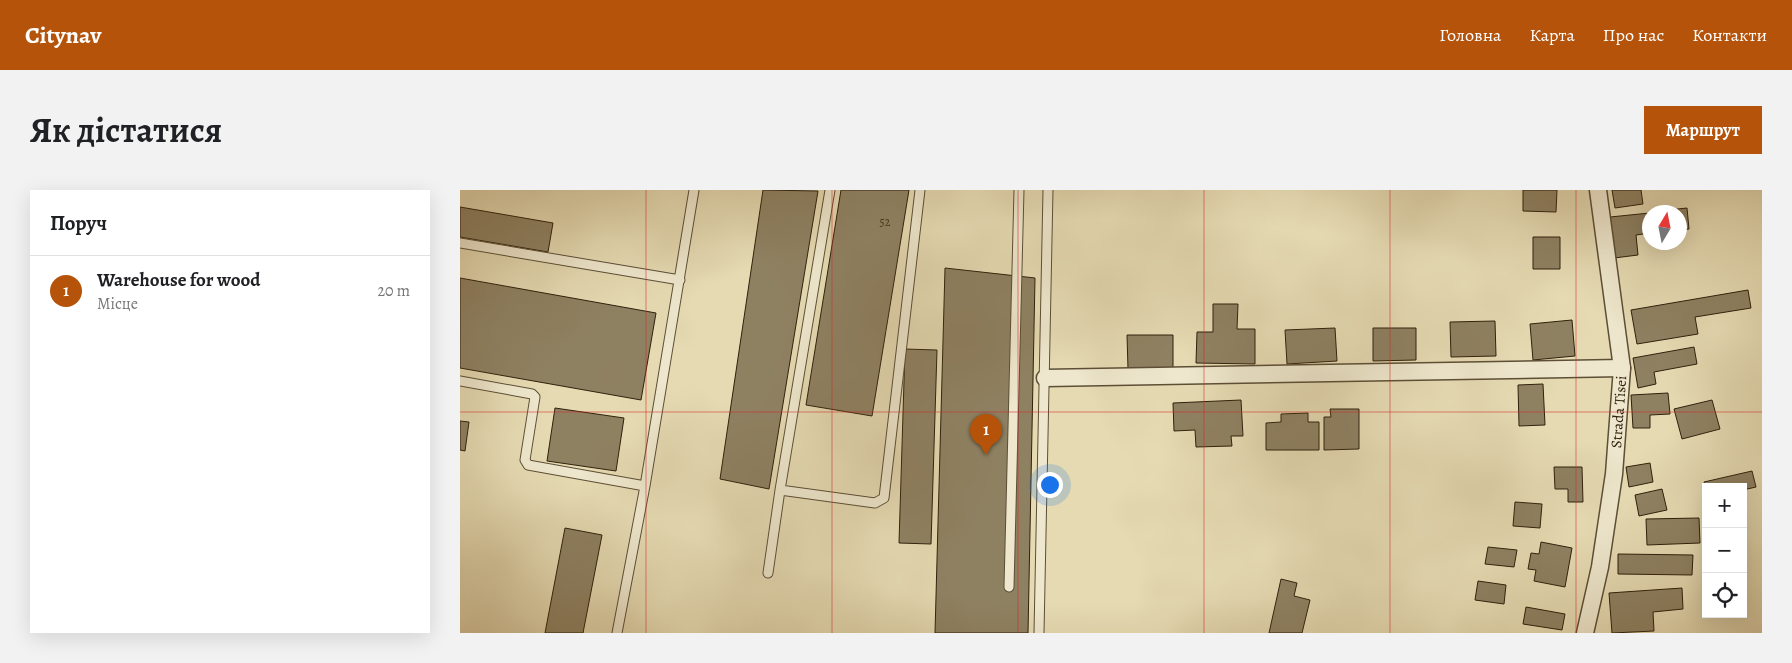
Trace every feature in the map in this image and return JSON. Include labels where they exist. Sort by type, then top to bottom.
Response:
[{"type":"street","name":"Strada Tisei","points":[[1584,633],[1600,567],[1614,474],[1622,368],[1598,190]]},
{"type":"street","points":[[1044,378],[1622,368]]},
{"type":"lane","points":[[618,633],[645,486],[694,190]]},
{"type":"lane","points":[[768,573],[830,190]]},
{"type":"lane","points":[[780,490],[875,503],[884,498],[920,190]]},
{"type":"lane","points":[[1009,587],[1019,190]]},
{"type":"lane","points":[[1040,633],[1048,190]]},
{"type":"lane","points":[[460,243],[680,280]]},
{"type":"lane","points":[[460,381],[532,394],[535,397],[525,460],[528,465],[645,486]]},
{"type":"building","points":[[763,190],[818,191],[769,489],[720,479]]},
{"type":"building","points":[[841,190],[909,190],[872,416],[806,405]]},
{"type":"building","points":[[1523,190],[1557,190],[1556,212],[1523,211]]},
{"type":"building","points":[[1612,190],[1641,190],[1643,204],[1615,208]]},
{"type":"building","points":[[460,207],[553,223],[548,252],[460,237]]},
{"type":"building","points":[[1687,208],[1689,229],[1687,229]]},
{"type":"building","points":[[1642,214],[1642,234],[1636,235],[1638,255],[1614,258],[1610,217]]},
{"type":"building","points":[[1533,237],[1560,237],[1560,269],[1533,269]]},
{"type":"building","points":[[945,268],[1035,278],[1028,633],[935,633]]},
{"type":"building","points":[[460,278],[656,313],[641,400],[460,368]]},
{"type":"building","points":[[1748,290],[1751,308],[1695,317],[1698,334],[1637,344],[1631,310]]},
{"type":"building","points":[[1213,304],[1238,304],[1237,329],[1255,329],[1255,364],[1196,363],[1197,332],[1213,332]]},
{"type":"building","points":[[1572,320],[1575,356],[1533,360],[1530,324]]},
{"type":"building","points":[[1495,321],[1496,356],[1451,357],[1450,322]]},
{"type":"building","points":[[1335,328],[1337,361],[1287,364],[1285,330]]},
{"type":"building","points":[[1373,328],[1416,328],[1416,360],[1373,361]]},
{"type":"building","points":[[1127,335],[1173,335],[1173,369],[1128,369]]},
{"type":"building","points":[[1694,347],[1697,364],[1654,372],[1656,384],[1638,388],[1633,358]]},
{"type":"building","points":[[905,349],[937,350],[931,544],[899,543]]},
{"type":"building","points":[[1543,384],[1545,425],[1519,426],[1518,385]]},
{"type":"building","points":[[1668,393],[1670,414],[1650,415],[1650,428],[1633,428],[1631,395]]},
{"type":"building","points":[[1241,400],[1243,436],[1231,436],[1232,446],[1196,447],[1195,430],[1174,431],[1173,403]]},
{"type":"building","points":[[1712,400],[1720,429],[1682,439],[1674,409]]},
{"type":"building","points":[[555,408],[624,418],[616,471],[547,461]]},
{"type":"building","points":[[1330,409],[1359,409],[1359,449],[1324,450],[1324,417],[1331,417]]},
{"type":"building","points":[[1308,413],[1308,422],[1319,422],[1319,450],[1266,450],[1266,423],[1281,422],[1281,414]]},
{"type":"building","points":[[460,421],[469,422],[465,451],[460,450]]},
{"type":"building","points":[[1650,463],[1653,482],[1629,487],[1626,467]]},
{"type":"building","points":[[1554,467],[1582,467],[1583,502],[1568,502],[1568,489],[1555,489]]},
{"type":"building","points":[[1752,471],[1756,487],[1747,489],[1747,483],[1704,482]]},
{"type":"building","points":[[1662,489],[1667,510],[1639,516],[1635,495]]},
{"type":"building","points":[[1515,502],[1542,504],[1540,528],[1513,526]]},
{"type":"building","points":[[1699,518],[1700,543],[1647,545],[1646,519]]},
{"type":"building","points":[[565,528],[602,535],[583,633],[545,633]]},
{"type":"building","points":[[1541,542],[1572,548],[1565,587],[1534,581],[1536,570],[1528,569],[1531,553],[1539,554]]},
{"type":"building","points":[[1488,547],[1517,550],[1514,567],[1485,564]]},
{"type":"building","points":[[1618,554],[1693,555],[1692,575],[1618,574]]},
{"type":"building","points":[[1281,579],[1297,583],[1294,596],[1310,600],[1302,633],[1269,633]]},
{"type":"building","points":[[1478,581],[1506,585],[1504,604],[1475,600]]},
{"type":"building","points":[[1682,588],[1683,609],[1653,612],[1654,631],[1612,633],[1609,593]]},
{"type":"building","points":[[1526,607],[1565,614],[1562,630],[1523,624]]},
{"type":"place","name":"Warehouse for wood","points":[[986,455]]}]
